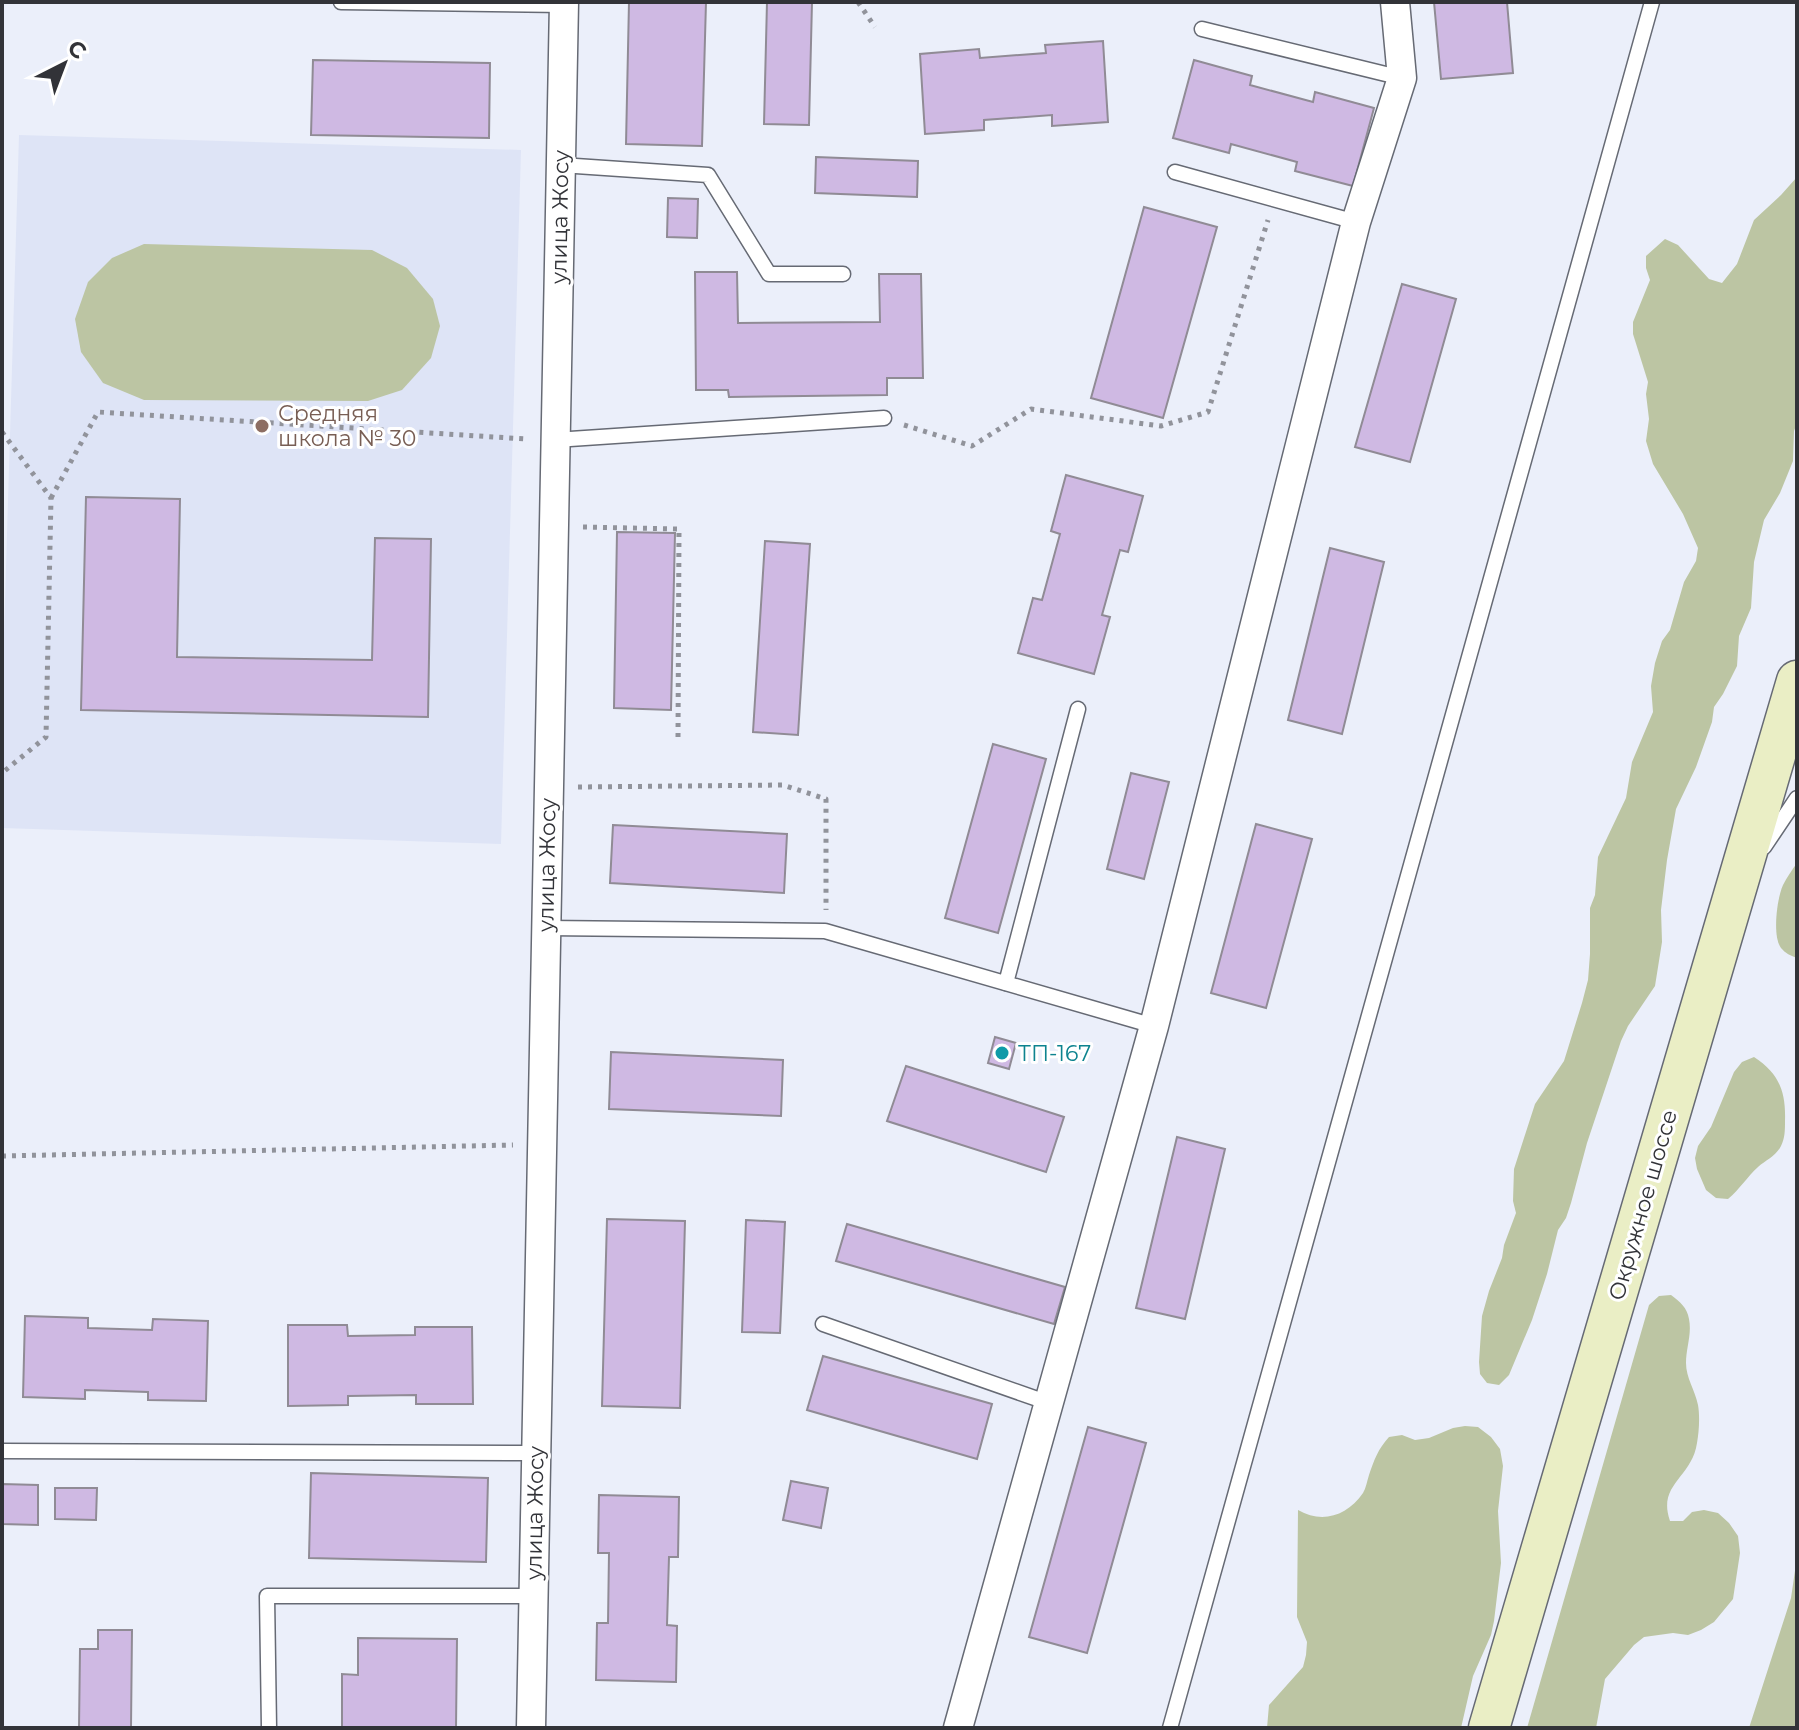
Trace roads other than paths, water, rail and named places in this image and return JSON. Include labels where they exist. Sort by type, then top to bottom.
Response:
[{"type":"main road","name":"Окружное шоссе","points":[[1489,1728],[1797,681]]},
{"type":"street","points":[[958,1728],[1154,1026],[1356,222],[1402,78],[1395,2]]},
{"type":"street","name":"улица Жосу","points":[[531,1728],[564,3]]},
{"type":"lane","points":[[341,2],[564,3]]},
{"type":"lane","points":[[1170,1728],[1652,2]]},
{"type":"lane","points":[[1202,29],[1402,78]]},
{"type":"lane","points":[[561,165],[708,175],[769,274],[843,274]]},
{"type":"lane","points":[[1175,172],[1356,222]]},
{"type":"lane","points":[[555,440],[884,418]]},
{"type":"lane","points":[[1006,983],[1078,709]]},
{"type":"lane","points":[[1737,886],[1797,798]]},
{"type":"lane","points":[[546,928],[825,931],[1154,1026]]},
{"type":"lane","points":[[823,1324],[1049,1403]]},
{"type":"lane","points":[[2,1451],[536,1453]]},
{"type":"lane","points":[[269,1728],[267,1596],[534,1596]]},
{"type":"place","name":"Средняя школа № 30","points":[[262,426]]},
{"type":"place","name":"ТП-167","points":[[1002,1053]]}]
